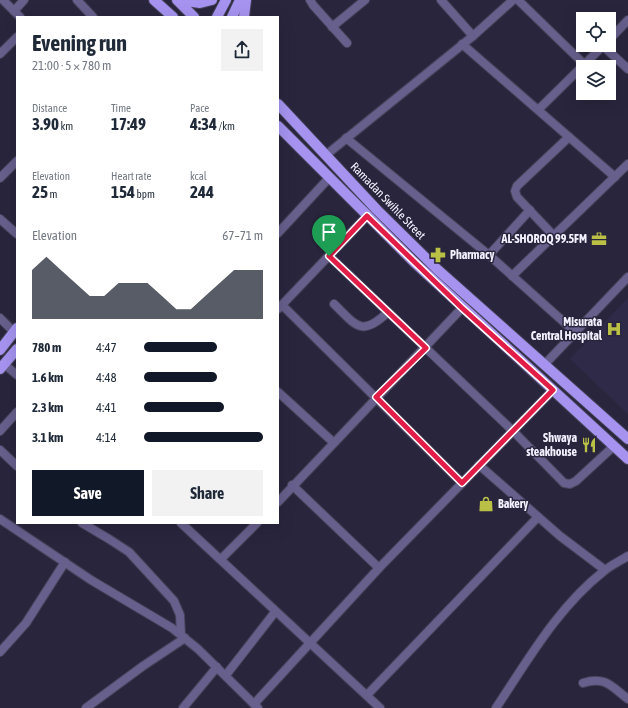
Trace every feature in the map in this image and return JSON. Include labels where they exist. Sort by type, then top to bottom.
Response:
[{"type":"main road","points":[[154,0],[166,15]]},
{"type":"main road","points":[[178,0],[200,3],[212,0]]},
{"type":"main road","points":[[178,0],[193,16]]},
{"type":"main road","points":[[218,16],[226,0]]},
{"type":"main road","points":[[232,16],[240,0]]},
{"type":"main road","points":[[244,16],[246,0]]},
{"type":"main road","name":"Ramadan Swihle Street","points":[[279,105],[377,210],[438,270],[628,439]]},
{"type":"main road","name":"Ramadan Swihle Street","points":[[279,129],[462,308],[628,459]]},
{"type":"main road","points":[[0,350],[16,330]]},
{"type":"main road","points":[[2,366],[16,350]]},
{"type":"street","points":[[3,0],[17,14],[24,0]]},
{"type":"street","points":[[76,0],[92,16]]},
{"type":"street","points":[[310,0],[347,43]]},
{"type":"street","points":[[332,27],[365,0]]},
{"type":"street","points":[[441,0],[474,36]]},
{"type":"street","points":[[326,155],[462,44],[474,36],[513,0]]},
{"type":"street","points":[[518,0],[580,60]]},
{"type":"street","points":[[616,33],[628,20]]},
{"type":"street","points":[[0,54],[16,38]]},
{"type":"street","points":[[462,44],[539,109],[615,177]]},
{"type":"street","points":[[588,60],[597,52]]},
{"type":"street","points":[[612,52],[628,69]]},
{"type":"street","points":[[539,109],[576,72]]},
{"type":"street","points":[[554,236],[517,197],[515,189],[569,137]]},
{"type":"street","points":[[346,138],[489,255],[575,332]]},
{"type":"street","points":[[0,178],[16,163]]},
{"type":"street","points":[[512,276],[628,164]]},
{"type":"street","points":[[279,232],[329,178]]},
{"type":"street","points":[[489,255],[530,210]]},
{"type":"street","points":[[367,216],[280,307],[376,397],[462,483]]},
{"type":"street","points":[[0,219],[16,233]]},
{"type":"street","points":[[329,256],[513,431],[557,477],[567,484],[576,481],[614,446]]},
{"type":"street","points":[[545,364],[628,277]]},
{"type":"street","points":[[334,304],[356,325],[375,325],[388,312]]},
{"type":"street","points":[[279,499],[376,397],[426,348],[462,308]]},
{"type":"street","points":[[0,318],[16,330]]},
{"type":"street","points":[[2,366],[16,374]]},
{"type":"street","points":[[0,518],[65,562],[158,619],[183,637],[226,675],[256,706],[310,644],[380,568],[553,390]]},
{"type":"street","points":[[279,393],[333,442]]},
{"type":"street","points":[[0,430],[16,413]]},
{"type":"street","points":[[0,450],[16,465]]},
{"type":"street","points":[[479,465],[538,517],[605,570]]},
{"type":"street","points":[[292,485],[380,568]]},
{"type":"street","points":[[367,695],[538,517]]},
{"type":"street","points":[[84,524],[110,538],[129,552],[174,601],[180,615],[183,637]]},
{"type":"street","points":[[182,524],[380,708]]},
{"type":"street","points":[[221,559],[256,524]]},
{"type":"street","points":[[496,708],[555,622],[578,595],[605,570],[628,556]]},
{"type":"street","points":[[0,652],[26,623],[65,562]]},
{"type":"street","points":[[226,675],[275,612]]},
{"type":"street","points":[[86,708],[183,637]]},
{"type":"street","points":[[183,708],[217,667]]},
{"type":"street","points":[[583,683],[596,680],[604,681],[628,699]]},
{"type":"shaded area","name":"Misurata Central Hospital","points":[[628,298],[628,414],[570,359]]},
{"type":"place","name":"AL-SHOROQ 99.5FM","points":[[599,239]]},
{"type":"place","name":"Pharmacy","points":[[438,255]]},
{"type":"place","name":"Misurata Central Hospital","points":[[614,329]]},
{"type":"place","name":"Shwaya steakhouse","points":[[589,445]]},
{"type":"place","name":"Bakery","points":[[486,504]]},
{"type":"route","points":[[367,216],[462,308],[553,390],[462,483],[376,397],[426,348],[329,256],[367,216]]}]
